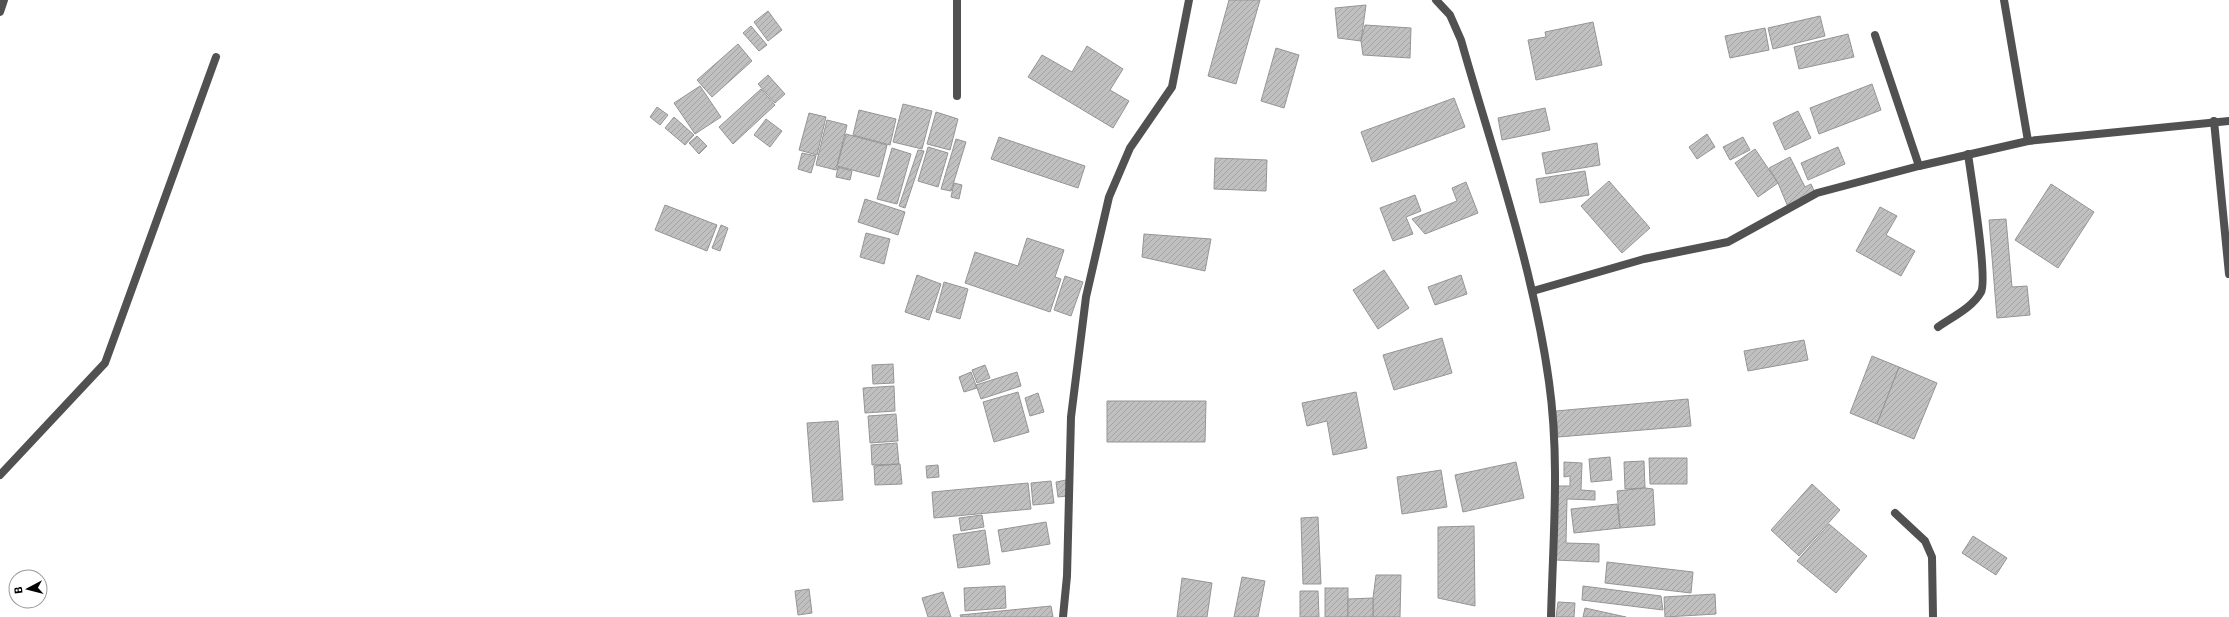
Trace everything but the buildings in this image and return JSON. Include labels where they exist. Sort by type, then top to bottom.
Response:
[{"type":"street","points":[[0,12],[4,0]]},
{"type":"street","points":[[957,0],[957,96]]},
{"type":"street","points":[[1063,617],[1067,576],[1071,417],[1086,297],[1108,197],[1130,148],[1172,87],[1189,0]]},
{"type":"street","points":[[1436,0],[1450,15],[1461,40],[1533,291],[1549,383],[1554,452],[1555,505],[1551,617]]},
{"type":"street","points":[[2004,0],[2028,141]]},
{"type":"street","points":[[1875,35],[1919,166]]},
{"type":"street","points":[[0,474],[106,363],[216,57]]},
{"type":"street","points":[[1533,291],[1644,259],[1728,242],[1817,194],[1919,166],[2028,141],[2229,120]]},
{"type":"street","points":[[2214,121],[2229,274]]},
{"type":"street","points":[[1938,327],[1974,302],[1982,291],[1981,248],[1968,154]]},
{"type":"street","points":[[1895,513],[1925,541],[1932,557],[1933,617]]}]
